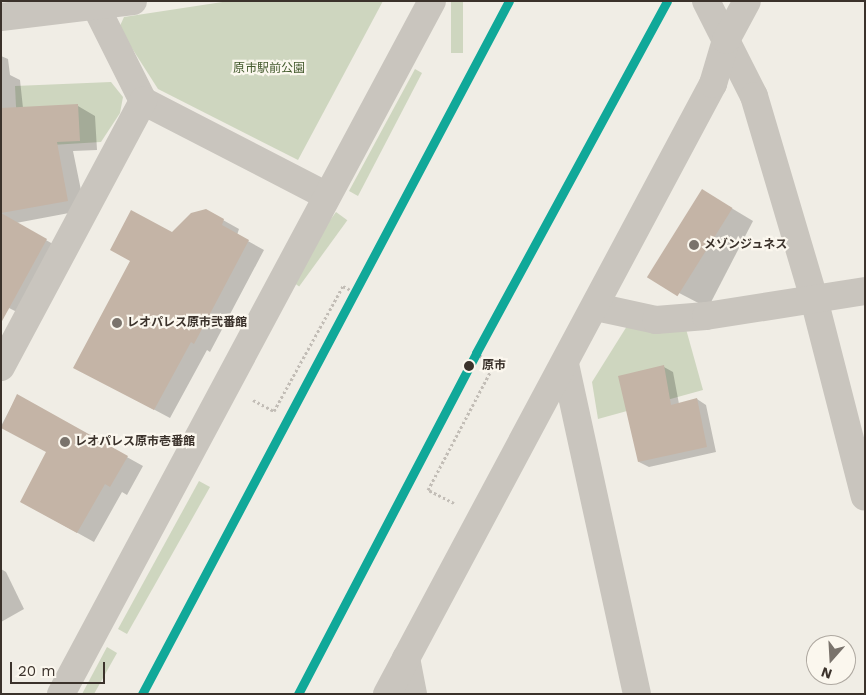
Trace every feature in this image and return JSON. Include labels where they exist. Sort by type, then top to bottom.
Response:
[{"type":"street","points":[[1,17],[96,7],[133,1]]},
{"type":"street","points":[[61,694],[432,1]]},
{"type":"street","points":[[706,1],[754,96],[814,299],[865,497]]},
{"type":"street","points":[[387,694],[714,84],[726,40],[746,1]]},
{"type":"street","points":[[96,7],[143,101],[327,196]]},
{"type":"street","points":[[1,367],[143,101]]},
{"type":"street","points":[[596,307],[656,320],[706,316],[865,291]]},
{"type":"street","points":[[565,364],[637,694]]},
{"type":"street","points":[[406,658],[413,694]]},
{"type":"path","points":[[274,411],[343,286],[356,293]]},
{"type":"path","points":[[428,490],[494,365],[476,354]]},
{"type":"green space","name":"原市駅前公園","points":[[229,1],[383,1],[298,160],[158,89],[119,28],[124,17]]},
{"type":"green space","points":[[451,1],[463,1],[463,53],[451,53]]},
{"type":"green space","points":[[415,69],[422,73],[358,196],[349,191]]},
{"type":"green space","points":[[111,82],[123,97],[120,113],[101,142],[18,147],[15,86]]},
{"type":"green space","points":[[336,212],[347,220],[299,287],[288,278]]},
{"type":"green space","points":[[627,326],[686,329],[703,390],[598,419],[592,382]]},
{"type":"green space","points":[[199,481],[210,487],[127,634],[118,629]]},
{"type":"green space","points":[[107,647],[117,653],[94,694],[82,694]]},
{"type":"building","points":[[78,104],[80,141],[57,142],[68,201],[1,213],[1,108]]},
{"type":"building","name":"メゾンジュネス","points":[[702,189],[733,208],[677,296],[647,277]]},
{"type":"building","points":[[206,209],[224,219],[222,225],[249,240],[194,344],[191,342],[154,410],[73,368],[130,261],[110,250],[131,210],[172,232],[191,213]]},
{"type":"building","points":[[1,213],[47,239],[1,323]]},
{"type":"building","points":[[664,365],[671,405],[697,398],[707,447],[638,462],[618,376]]},
{"type":"building","points":[[17,394],[128,456],[110,487],[105,484],[77,533],[20,502],[46,452],[1,428]]},
{"type":"transit line","points":[[142,694],[509,1]]},
{"type":"transit line","points":[[298,694],[476,353],[667,1]]},
{"type":"place","name":"メゾンジュネス","points":[[694,245]]},
{"type":"place","name":"レオパレス原市弐番館","points":[[117,323]]},
{"type":"place","name":"原市","points":[[469,366]]},
{"type":"place","name":"レオパレス原市壱番館","points":[[65,442]]}]
